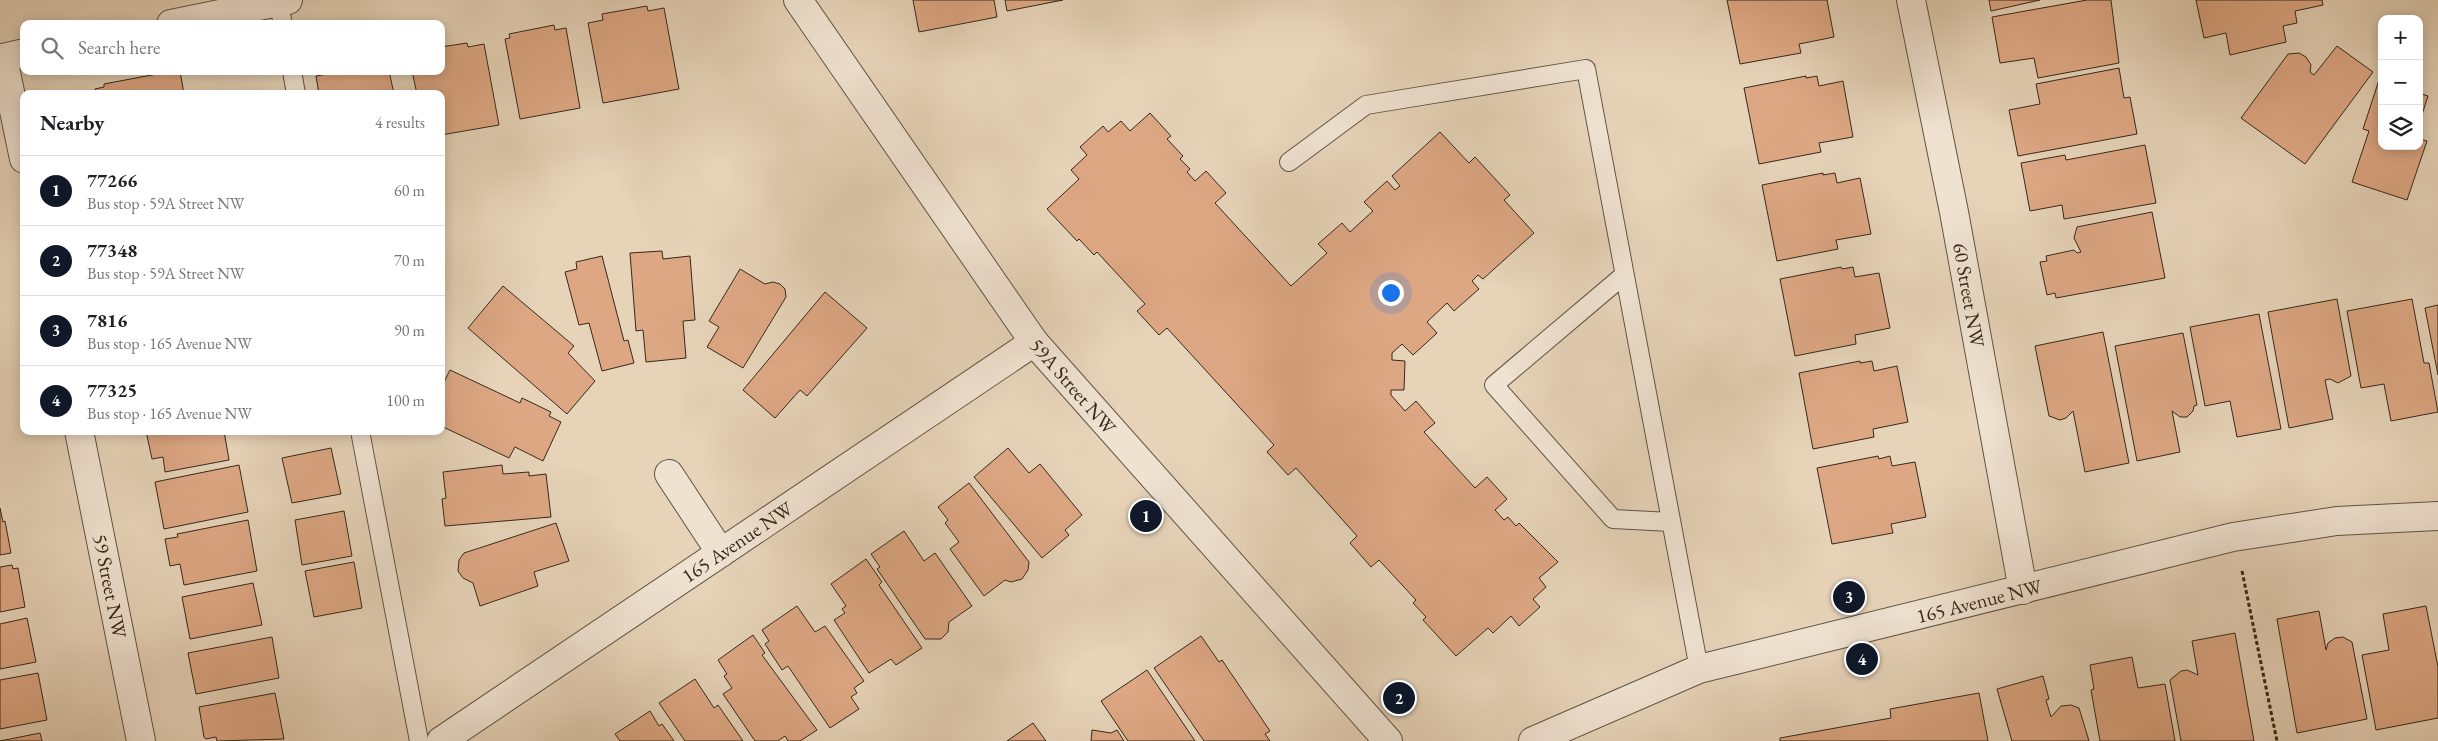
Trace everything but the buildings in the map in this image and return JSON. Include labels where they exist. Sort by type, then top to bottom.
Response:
[{"type":"street","name":"59A Street NW","points":[[798,0],[1034,342],[1388,741]]},
{"type":"street","name":"60 Street NW","points":[[1911,0],[1954,212],[2023,590]]},
{"type":"street","points":[[201,20],[283,9]]},
{"type":"street","points":[[14,55],[20,117]]},
{"type":"street","name":"165 Avenue NW","points":[[441,741],[1034,342]]},
{"type":"street","name":"59 Street NW","points":[[79,435],[141,741]]},
{"type":"street","points":[[669,474],[721,553]]},
{"type":"street","name":"165 Avenue NW","points":[[1533,741],[1699,669],[2233,537],[2337,521],[2438,516]]},
{"type":"lane","points":[[1289,162],[1366,105],[1586,69],[1699,669]]},
{"type":"lane","points":[[293,75],[295,90]]},
{"type":"lane","points":[[1624,276],[1494,385],[1613,519],[1671,522]]},
{"type":"lane","points":[[361,435],[419,741]]},
{"type":"path","points":[[2233,537],[2277,741]]},
{"type":"place","name":"77266","points":[[1146,516]]},
{"type":"place","name":"7816","points":[[1849,597]]},
{"type":"place","name":"77325","points":[[1862,659]]},
{"type":"place","name":"77348","points":[[1399,698]]}]
